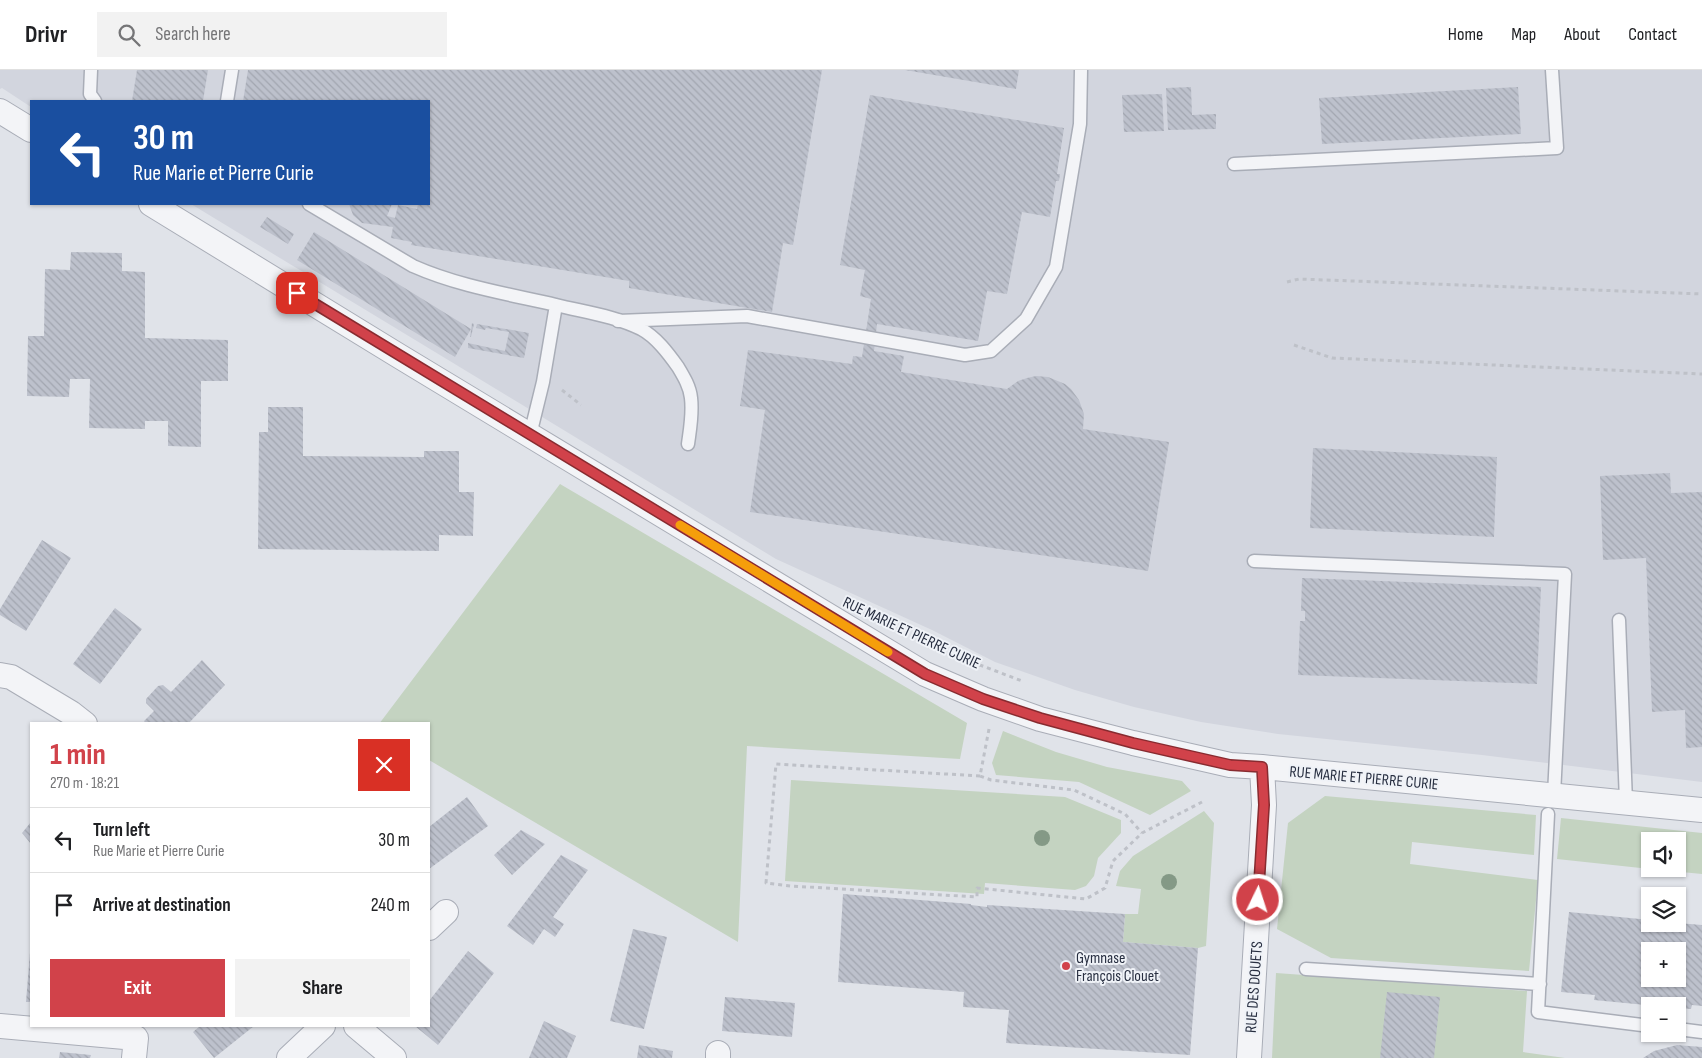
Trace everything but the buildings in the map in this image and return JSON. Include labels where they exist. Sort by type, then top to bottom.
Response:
[{"type":"street","points":[[0,111],[30,129]]},
{"type":"street","name":"RUE MARIE ET PIERRE CURIE","points":[[153,205],[925,674],[983,699],[1040,718],[1133,743],[1230,765],[1262,767],[1551,805],[1626,802],[1702,810]]},
{"type":"street","points":[[0,674],[11,677],[71,713],[82,722]]},
{"type":"street","name":"RUE DES DOUETS","points":[[1248,1058],[1264,805],[1262,767]]},
{"type":"street","points":[[430,927],[446,912]]},
{"type":"street","points":[[0,1026],[136,1038],[134,1058]]},
{"type":"street","points":[[289,1058],[322,1027]]},
{"type":"street","points":[[357,1027],[394,1058]]},
{"type":"lane","points":[[91,70],[90,94],[94,100]]},
{"type":"lane","points":[[227,100],[232,70]]},
{"type":"lane","points":[[618,321],[748,316],[965,355],[991,351],[1026,319],[1056,267],[1080,124],[1081,70]]},
{"type":"lane","points":[[1234,164],[1557,148],[1552,70]]},
{"type":"lane","points":[[310,205],[413,266],[431,274],[456,282],[618,321],[642,330],[659,343],[672,358],[685,379],[691,396],[692,411],[688,444]]},
{"type":"lane","points":[[530,435],[543,382],[556,305]]},
{"type":"lane","points":[[1254,561],[1565,574],[1538,1012],[1641,1025]]},
{"type":"lane","points":[[1619,620],[1626,802]]},
{"type":"lane","points":[[1306,969],[1540,984]]},
{"type":"lane","points":[[1686,1030],[1702,1032]]},
{"type":"path","points":[[1286,282],[1299,278],[1702,294]]},
{"type":"path","points":[[1294,345],[1332,358],[1702,374]]},
{"type":"path","points":[[562,390],[581,405]]},
{"type":"path","name":"RUE MARIE ET PIERRE CURIE","points":[[970,661],[1025,682]]},
{"type":"path","points":[[980,776],[990,723]]},
{"type":"path","points":[[1142,833],[1125,814],[1074,790],[991,780],[980,776],[776,764],[766,883],[977,897],[977,888],[1086,899],[1105,888],[1112,861],[1142,833],[1202,802]]},
{"type":"shaded area","points":[[0,70],[1702,70],[1702,782],[1482,755],[1278,734],[1201,722],[1134,707],[1075,690],[995,662],[932,630],[776,559],[193,205],[430,205],[430,100],[30,100],[30,106],[2,88],[0,89]]},
{"type":"green space","points":[[560,484],[967,723],[960,759],[747,746],[738,942],[430,761],[430,722],[381,722]]},
{"type":"green space","points":[[1003,731],[1056,752],[1107,767],[1182,781],[1191,791],[1150,815],[1079,782],[996,775],[992,763]]},
{"type":"green space","points":[[791,780],[1065,797],[1121,820],[1121,833],[1098,858],[1094,876],[1086,886],[1075,890],[985,883],[984,894],[785,881]]},
{"type":"green space","points":[[1325,796],[1536,815],[1534,855],[1412,842],[1410,864],[1538,880],[1529,971],[1331,958],[1277,929],[1288,823]]},
{"type":"green space","points":[[1204,811],[1214,823],[1206,946],[1198,948],[1123,942],[1125,914],[1138,914],[1141,889],[1116,886],[1120,871],[1133,856]]},
{"type":"green space","points":[[1561,818],[1702,833],[1702,874],[1686,872],[1686,832],[1641,832],[1641,868],[1557,859]]},
{"type":"green space","points":[[1276,973],[1527,991],[1523,1052],[1565,1058],[1272,1058]]},
{"type":"slow traffic","points":[[680,525],[888,652]]},
{"type":"place","name":"Gymnase François Clouet","points":[[1066,966]]},
{"type":"route","points":[[297,293],[925,674],[983,699],[1040,718],[1133,743],[1230,765],[1262,767],[1264,805],[1258,900]]}]
